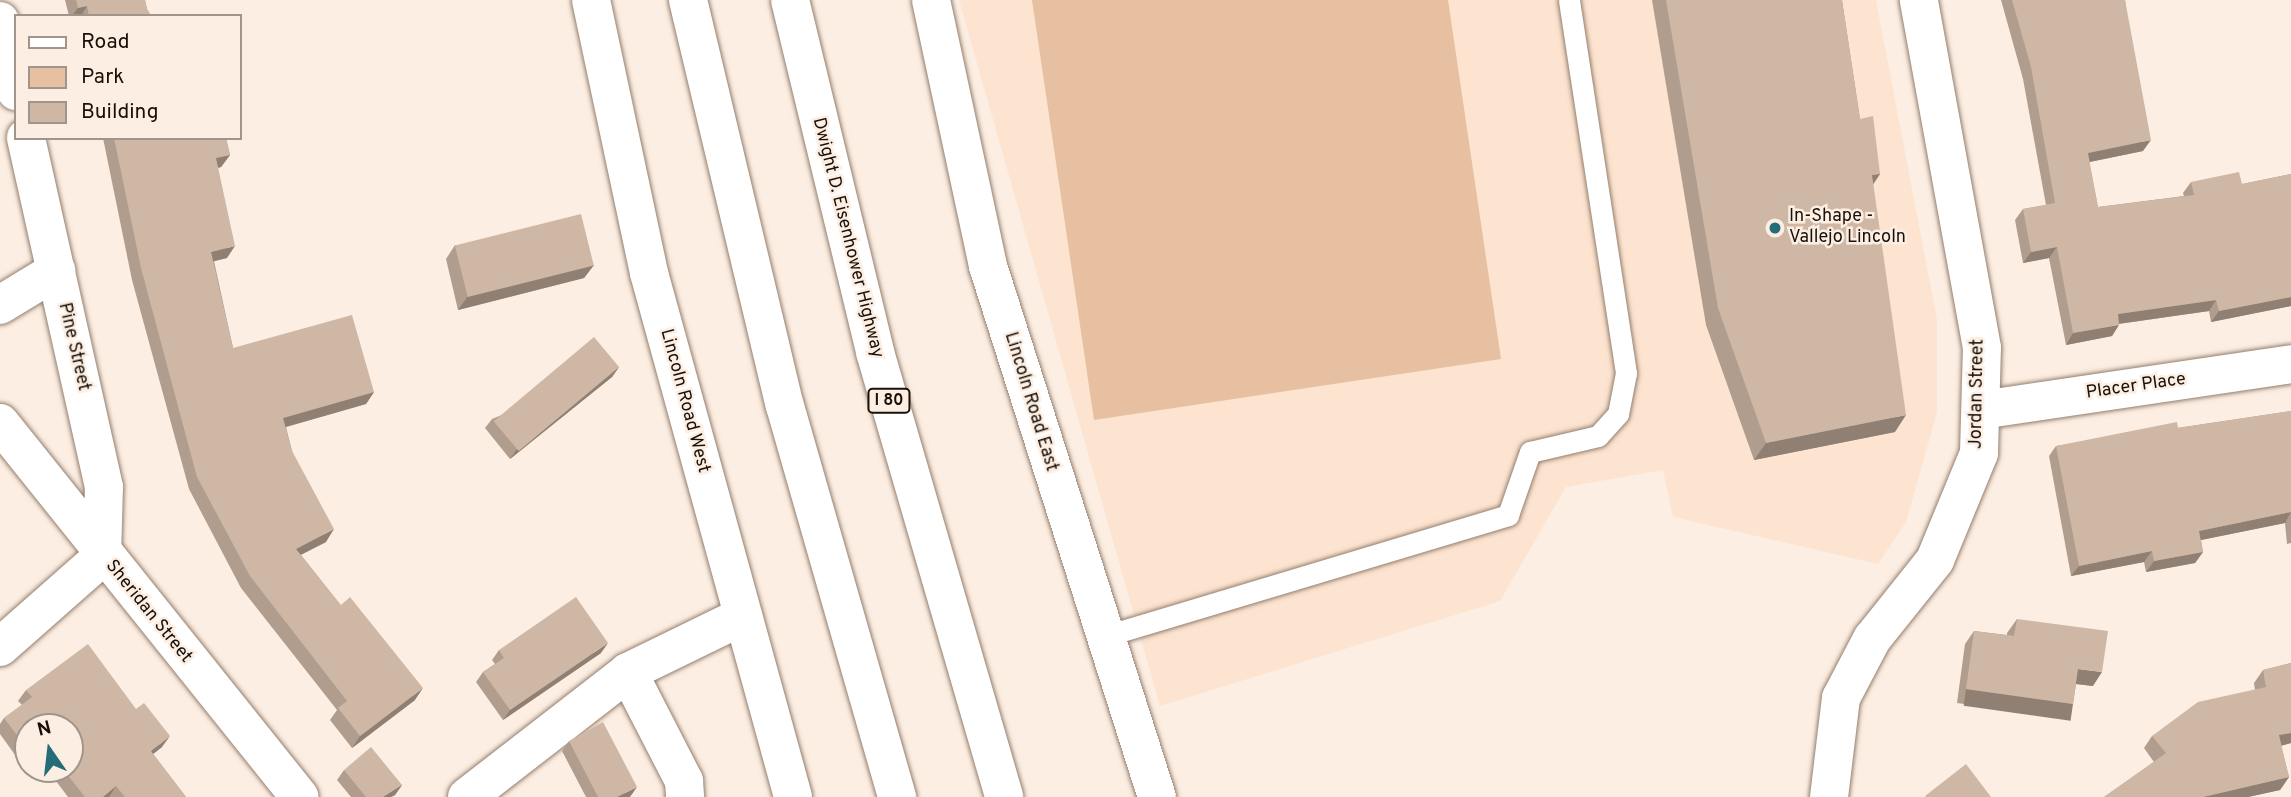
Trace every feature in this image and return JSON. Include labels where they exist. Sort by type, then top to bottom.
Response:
[{"type":"main road","name":"Lincoln Road West","points":[[591,0],[649,273],[793,797]]},
{"type":"main road","points":[[688,0],[785,406],[897,797]]},
{"type":"main road","name":"Dwight D. Eisenhower Highway","points":[[790,0],[875,352],[1004,797]]},
{"type":"main road","name":"Lincoln Road East","points":[[931,0],[988,266],[1102,637],[1157,797]]},
{"type":"main road","name":"Jordan Street","points":[[1829,797],[1841,698],[1872,639],[1935,560],[1979,453],[1982,348],[1919,0]]},
{"type":"main road","points":[[0,21],[14,82]]},
{"type":"main road","name":"Pine Street","points":[[26,140],[104,487],[102,557]]},
{"type":"main road","points":[[0,305],[57,271]]},
{"type":"main road","name":"Placer Place","points":[[1981,410],[2291,364]]},
{"type":"main road","name":"Sheridan Street","points":[[0,423],[102,557],[300,797]]},
{"type":"main road","points":[[0,647],[102,557]]},
{"type":"main road","points":[[467,797],[628,672],[743,616]]},
{"type":"main road","points":[[628,672],[684,781],[685,797]]},
{"type":"lane","points":[[1102,637],[1508,515],[1530,452],[1598,436],[1618,414],[1626,373],[1569,0]]},
{"type":"shaded area","points":[[959,0],[1876,0],[1937,320],[1937,412],[1906,522],[1878,564],[1673,517],[1663,470],[1566,487],[1500,601],[1160,706]]},
{"type":"green space","points":[[1032,0],[1448,0],[1501,359],[1094,420]]},
{"type":"building","points":[[76,0],[145,0],[150,14],[89,14],[87,6],[78,8]]},
{"type":"building","name":"In-Shape - Vallejo Lincoln","points":[[1666,0],[1842,0],[1860,119],[1873,116],[1880,174],[1872,175],[1906,415],[1766,443],[1718,308]]},
{"type":"building","points":[[2012,0],[2125,0],[2151,140],[2088,153],[2098,207],[2194,195],[2191,182],[2239,172],[2242,184],[2291,174],[2291,297],[2219,311],[2216,300],[2118,314],[2119,325],[2073,333],[2057,247],[2031,252],[2023,209],[2055,203],[2031,67]]},
{"type":"building","points":[[114,140],[226,140],[230,155],[216,158],[235,246],[211,252],[233,348],[352,315],[374,392],[283,418],[292,451],[334,529],[296,549],[341,605],[350,597],[423,688],[360,736],[338,708],[347,701],[250,576],[197,477],[141,268]]},
{"type":"building","points":[[581,214],[594,265],[468,297],[455,245]]},
{"type":"building","points":[[594,337],[619,367],[519,451],[494,421]]},
{"type":"building","points":[[2291,411],[2291,512],[2199,531],[2203,552],[2154,561],[2152,551],[2079,566],[2056,446],[2177,422],[2178,428]]},
{"type":"building","points":[[576,597],[608,643],[510,710],[483,672],[504,658],[499,650]]},
{"type":"building","points":[[2017,619],[2108,631],[2102,672],[2078,669],[2073,704],[1966,689],[1974,631],[2014,636]]},
{"type":"building","points":[[88,644],[136,709],[144,703],[170,736],[151,751],[186,797],[125,797],[116,786],[103,797],[85,797],[74,783],[84,783],[84,713],[14,713],[14,731],[4,718],[32,697],[26,690]]},
{"type":"building","points":[[2291,663],[2291,733],[2279,735],[2289,777],[2203,797],[2104,797],[2166,753],[2152,736],[2198,702],[2266,687],[2263,670]]},
{"type":"building","points":[[603,722],[637,787],[617,797],[598,797],[569,741]]},
{"type":"building","points":[[371,747],[402,785],[383,797],[366,797],[344,770]]},
{"type":"building","points":[[1966,764],[1991,797],[1925,796]]},
{"type":"place","name":"In-Shape - Vallejo Lincoln","points":[[1775,228]]}]
